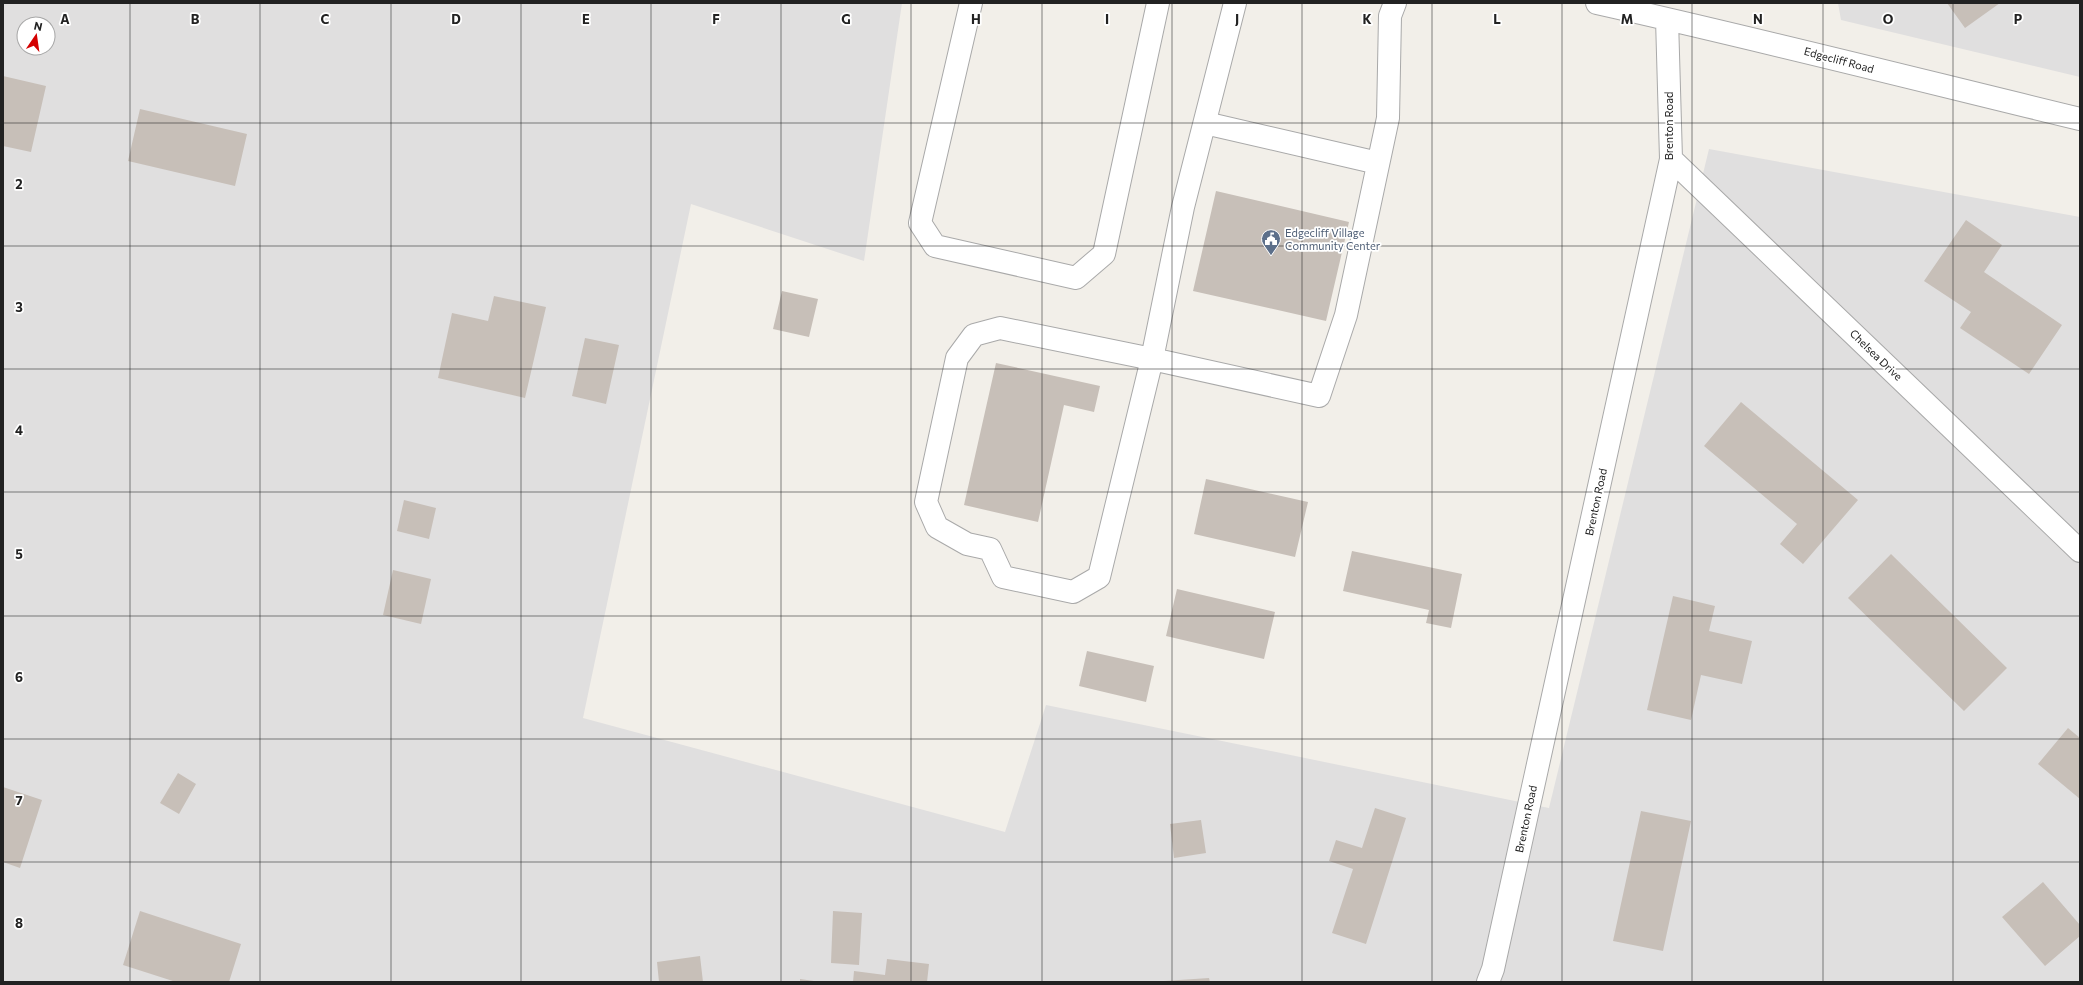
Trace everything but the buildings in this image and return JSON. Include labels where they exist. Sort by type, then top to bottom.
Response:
[{"type":"street","points":[[972,3],[920,223],[935,246],[1076,278],[1104,254],[1158,3]]},
{"type":"street","points":[[1235,3],[1184,207],[1152,359],[1099,577],[1073,592],[1003,577],[990,550],[967,544],[937,526],[926,502],[957,358],[974,335],[1000,328],[1152,359],[1319,396],[1346,315],[1388,118],[1390,16],[1396,3]]},
{"type":"street","name":"Edgecliff Road","points":[[1597,3],[1821,54],[1868,68],[2080,119]]},
{"type":"street","name":"Brenton Road","points":[[1488,982],[1495,961],[1671,159],[1667,18]]},
{"type":"street","points":[[1205,123],[1378,163]]},
{"type":"street","name":"Chelsea Drive","points":[[1671,159],[2080,551]]},
{"type":"shaded area","points":[[3,3],[902,3],[864,261],[691,204],[583,718],[1005,832],[1046,705],[1549,808],[1709,149],[2080,217],[2080,982],[3,982]]},
{"type":"shaded area","points":[[1838,3],[2080,3],[2080,77],[1841,20]]},
{"type":"place","name":"Edgecliff Village Community Center","points":[[1271,256]]}]
